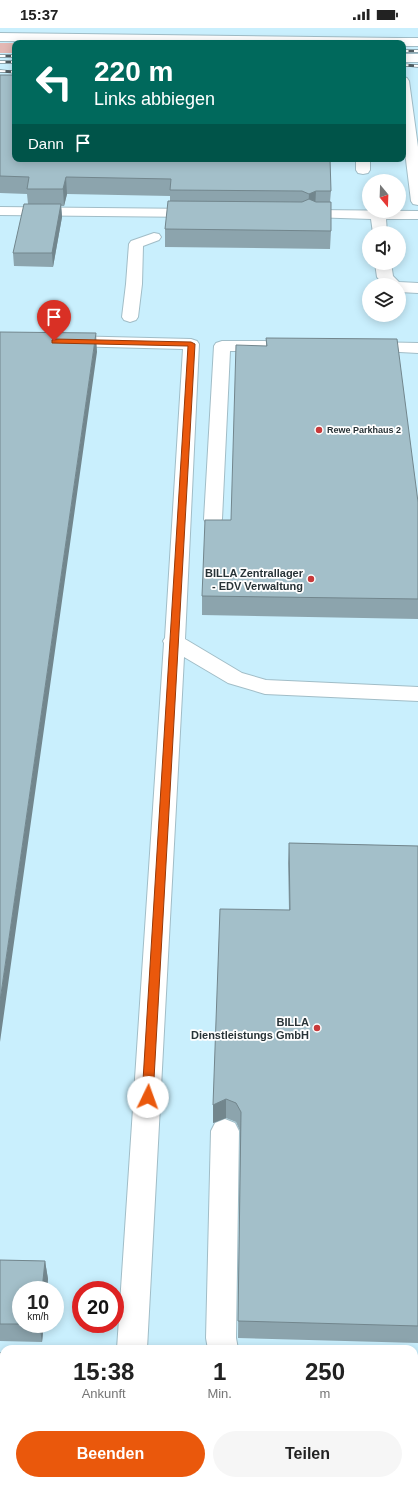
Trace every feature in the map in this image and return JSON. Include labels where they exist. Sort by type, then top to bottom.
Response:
[{"type":"street","points":[[396,28],[398,40]]},
{"type":"street","points":[[0,37],[239,40]]},
{"type":"street","points":[[406,42],[418,42]]},
{"type":"street","points":[[406,58],[418,58]]},
{"type":"street","points":[[406,104],[418,201]]},
{"type":"street","points":[[0,211],[212,213]]},
{"type":"street","points":[[315,214],[362,214]]},
{"type":"street","points":[[406,215],[418,215]]},
{"type":"street","points":[[130,317],[134,284],[136,244],[154,237]]},
{"type":"street","points":[[406,287],[418,288]]},
{"type":"street","points":[[54,341],[191,344],[165,813],[132,1345]]},
{"type":"street","points":[[213,519],[222,346],[278,347]]},
{"type":"street","points":[[357,347],[418,348]]},
{"type":"street","points":[[174,641],[236,678],[265,687],[418,694]]},
{"type":"street","points":[[222,1345],[221,1338],[225,1131]]},
{"type":"shaded area","points":[[0,28],[418,28],[418,1345],[0,1345]]},
{"type":"shaded area","points":[[0,43],[12,43],[12,53],[0,53]]},
{"type":"building","points":[[0,75],[12,75],[12,162],[330,162],[331,191],[316,191],[309,194],[302,191],[170,190],[171,179],[66,177],[63,189],[27,189],[29,177],[0,176]]},
{"type":"building","points":[[309,199],[316,202],[331,202],[331,231],[165,229],[168,201],[302,202]]},
{"type":"building","points":[[24,204],[61,204],[52,253],[13,253]]},
{"type":"building","points":[[0,332],[96,333],[0,1001]]},
{"type":"building","points":[[266,338],[397,339],[418,502],[418,599],[202,596],[205,520],[231,520],[236,345],[267,346]]},
{"type":"building","name":"BILLA Dienstleistungs GmbH","points":[[289,843],[418,846],[418,1326],[238,1321],[241,1112],[236,1103],[226,1099],[213,1105],[220,909],[290,910]]},
{"type":"building","points":[[0,1260],[45,1261],[43,1281],[12,1281],[12,1324],[0,1324]]},
{"type":"railway","points":[[406,51],[418,51]]},
{"type":"railway","points":[[0,56],[12,56]]},
{"type":"railway","points":[[0,62],[12,62]]},
{"type":"railway","points":[[406,65],[418,66]]},
{"type":"railway","points":[[0,71],[12,72]]},
{"type":"place","name":"Rewe Parkhaus 2","points":[[319,430]]},
{"type":"place","name":"BILLA Zentrallager - EDV Verwaltung","points":[[311,579]]},
{"type":"place","name":"BILLA Dienstleistungs GmbH","points":[[317,1028]]},
{"type":"route","points":[[54,341],[191,344],[148,1097]]}]
